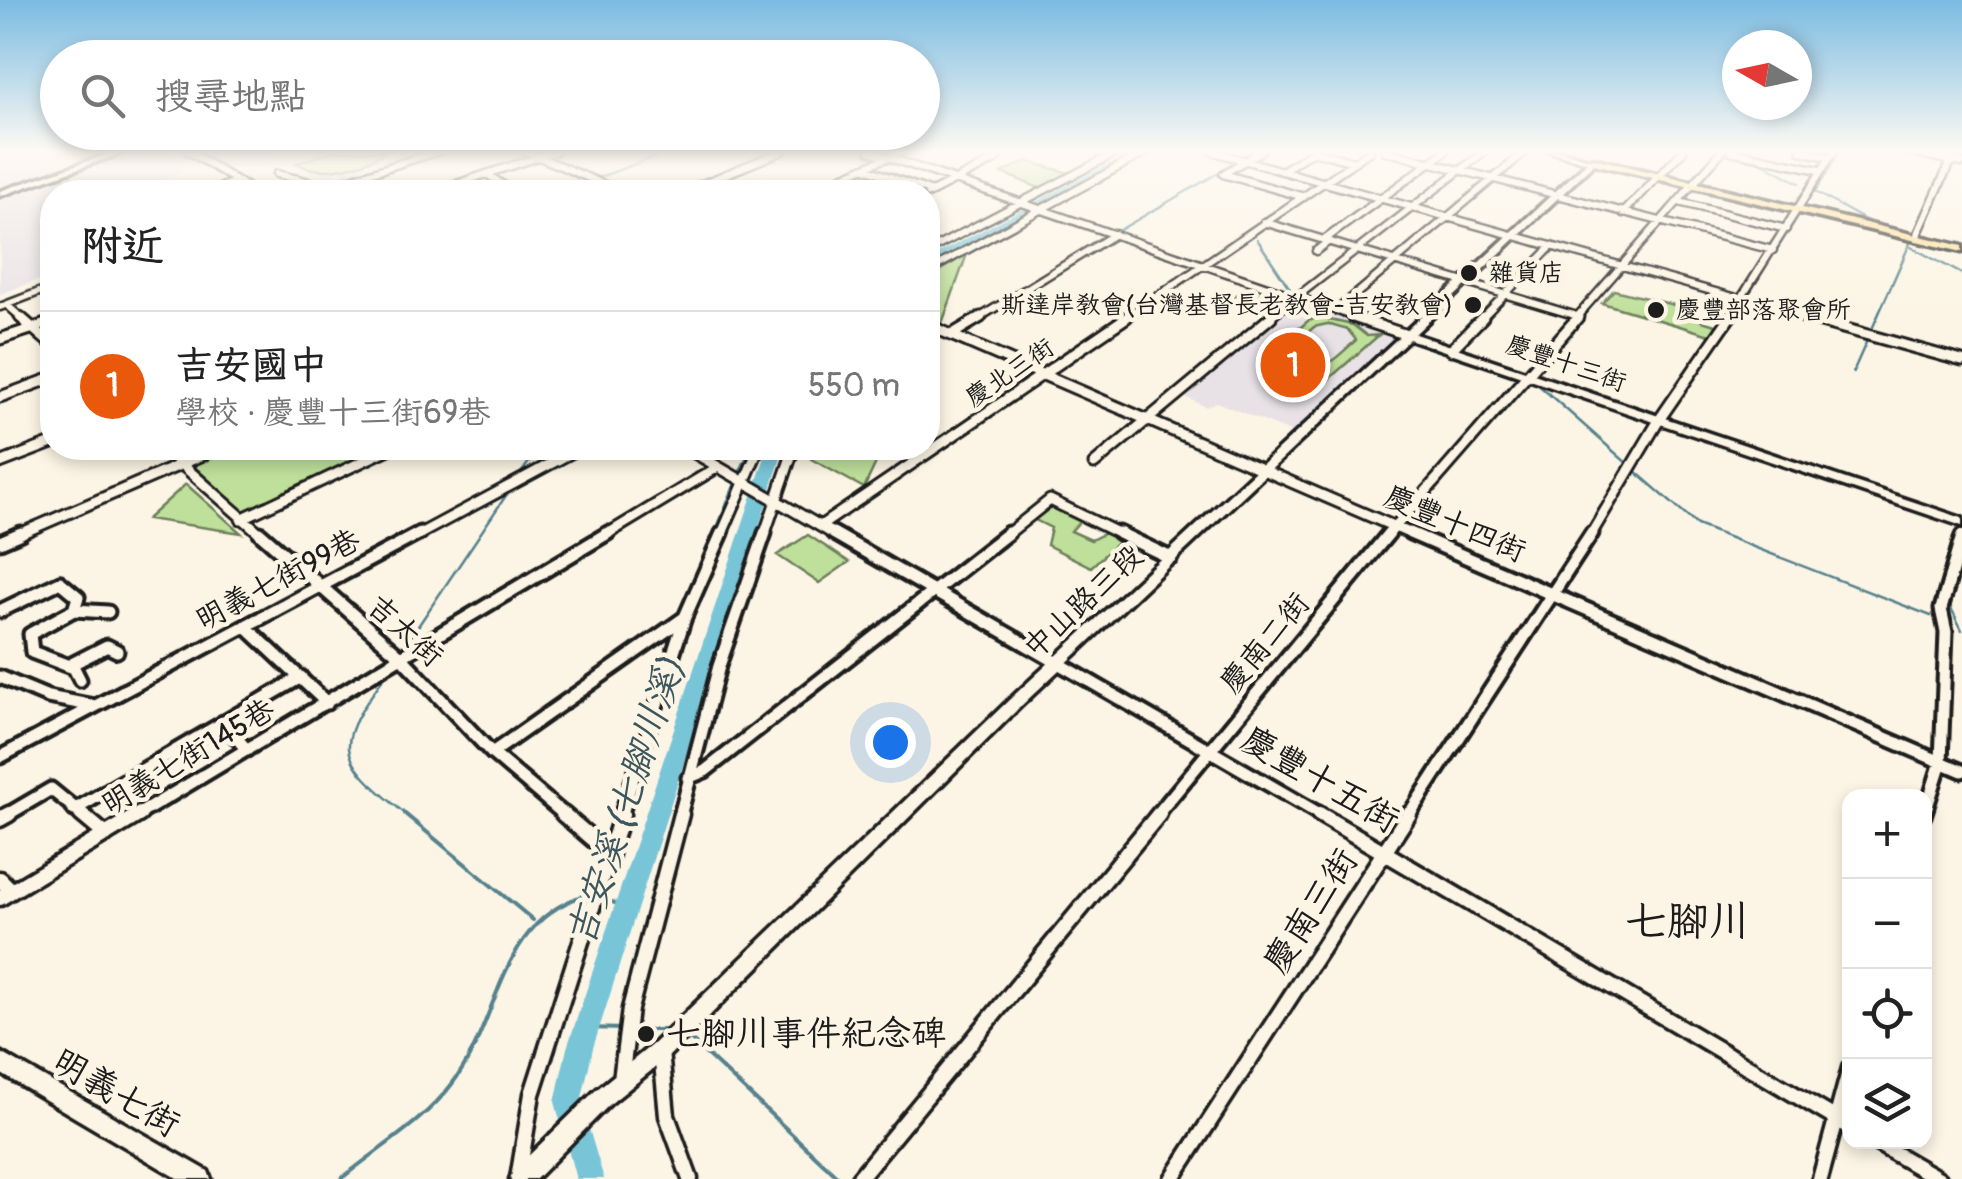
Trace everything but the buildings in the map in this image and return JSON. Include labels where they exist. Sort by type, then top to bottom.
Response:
[{"type":"main road","points":[[1790,206],[1962,248]]},
{"type":"street","points":[[940,244],[1013,206]]},
{"type":"street","name":"慶豐十三街","points":[[1033,206],[1962,522]]},
{"type":"street","points":[[940,264],[1047,206]]},
{"type":"street","name":"慶北三街","points":[[940,445],[1289,206]]},
{"type":"street","points":[[1316,251],[1371,206]]},
{"type":"street","points":[[1407,206],[1962,362]]},
{"type":"street","points":[[1094,464],[1144,418],[1294,297],[1415,206]]},
{"type":"street","points":[[1336,311],[1463,206]]},
{"type":"street","name":"中山路三段","points":[[519,1179],[661,1050],[1058,662],[1544,206]]},
{"type":"street","points":[[1597,206],[1773,250]]},
{"type":"street","points":[[1623,213],[1630,206]]},
{"type":"street","name":"慶南二街","points":[[858,1178],[1396,525],[1676,206]]},
{"type":"street","points":[[1694,206],[1786,230]]},
{"type":"street","points":[[1916,236],[1930,206]]},
{"type":"street","name":"慶南三街","points":[[1172,1179],[1799,208]]},
{"type":"street","points":[[1264,222],[1577,316]]},
{"type":"street","points":[[951,335],[1115,234]]},
{"type":"street","points":[[1451,350],[1552,246]]},
{"type":"street","points":[[4,306],[40,292]]},
{"type":"street","points":[[4,306],[40,334]]},
{"type":"street","points":[[0,339],[40,326]]},
{"type":"street","name":"慶豐十四街","points":[[940,330],[1962,770]]},
{"type":"street","points":[[0,397],[40,382]]},
{"type":"street","points":[[0,464],[40,448]]},
{"type":"street","name":"吉太街","points":[[176,460],[401,657],[492,753],[610,855]]},
{"type":"street","points":[[0,542],[190,460]]},
{"type":"street","points":[[241,519],[366,460]]},
{"type":"street","name":"明義七街99巷","points":[[0,757],[558,460]]},
{"type":"street","name":"慶豐十五街","points":[[706,460],[1386,852],[1842,1122]]},
{"type":"street","points":[[519,1179],[532,1094],[685,617],[753,460]]},
{"type":"street","points":[[612,1092],[719,666],[789,460]]},
{"type":"street","name":"慶北三街","points":[[822,526],[918,460]]},
{"type":"street","name":"明義七街145巷","points":[[6,894],[718,467]]},
{"type":"street","points":[[688,778],[705,771],[929,590],[1050,500],[1171,558]]},
{"type":"street","points":[[1932,791],[1941,762],[1946,632],[1940,609],[1962,536]]},
{"type":"street","points":[[0,611],[60,582],[78,597],[74,610]]},
{"type":"street","points":[[80,680],[68,666],[32,652],[30,634],[74,610],[108,612]]},
{"type":"street","points":[[492,753],[685,617]]},
{"type":"street","points":[[244,626],[327,703]]},
{"type":"street","points":[[68,666],[107,646],[117,651]]},
{"type":"street","points":[[74,810],[301,676]]},
{"type":"street","points":[[1,678],[48,697],[96,706]]},
{"type":"street","points":[[223,722],[247,750]]},
{"type":"street","points":[[0,819],[50,789],[106,835]]},
{"type":"street","points":[[0,879],[6,894]]},
{"type":"street","points":[[661,1050],[659,1081],[666,1124],[690,1179]]},
{"type":"street","name":"明義七街","points":[[0,1062],[200,1179]]},
{"type":"street","points":[[1820,1179],[1842,1122]]},
{"type":"street","points":[[1887,1149],[1939,1179]]},
{"type":"shaded area","points":[[0,206],[40,206],[40,279],[0,294]]},
{"type":"shaded area","points":[[1298,302],[1401,336],[1293,433],[1216,402],[1206,407],[1179,394]]},
{"type":"green space","points":[[967,254],[941,326],[940,326],[940,271]]},
{"type":"green space","points":[[1249,285],[1288,297],[1266,317],[1227,302]]},
{"type":"green space","points":[[1614,290],[1686,308],[1685,316],[1719,326],[1713,336],[1602,303]]},
{"type":"green space","points":[[1320,318],[1353,325],[1367,336],[1379,335],[1322,385],[1314,382],[1318,377],[1281,371],[1270,354],[1309,320]],"holes":[[[1327,324],[1348,330],[1356,340],[1322,366],[1304,370],[1283,360],[1282,355],[1314,327]]]},
{"type":"green space","points":[[195,460],[361,460],[244,516],[190,462]]},
{"type":"green space","points":[[813,460],[877,460],[864,488]]},
{"type":"green space","points":[[186,484],[241,533],[147,519]]},
{"type":"green space","points":[[1048,504],[1082,519],[1071,531],[1091,540],[1103,534],[1103,529],[1123,538],[1091,567],[1047,545],[1051,528],[1031,518]]},
{"type":"green space","points":[[808,535],[849,562],[819,583],[777,555]]},
{"type":"waterway","name":"吉安溪 (七腳川溪)","points":[[940,257],[1035,206]]},
{"type":"waterway","points":[[1116,232],[1161,206]]},
{"type":"waterway","points":[[1840,206],[1867,221]]},
{"type":"waterway","points":[[1915,233],[1927,206]]},
{"type":"waterway","points":[[940,241],[957,232]]},
{"type":"waterway","points":[[1257,239],[1292,292]]},
{"type":"waterway","points":[[1853,372],[1911,241]]},
{"type":"waterway","points":[[1911,247],[1962,274]]},
{"type":"waterway","points":[[1534,381],[1629,465]]},
{"type":"waterway","points":[[519,476],[530,460]]},
{"type":"waterway","points":[[739,473],[745,460]]},
{"type":"waterway","name":"吉安溪 (七腳川溪)","points":[[590,1179],[568,1102],[580,1048],[772,460]]},
{"type":"waterway","points":[[1635,471],[1697,525],[1931,616]]},
{"type":"waterway","points":[[705,557],[736,481]]},
{"type":"waterway","points":[[402,650],[509,491]]},
{"type":"waterway","points":[[1962,556],[1950,606],[1962,630]]},
{"type":"waterway","points":[[390,669],[358,717],[349,749],[365,778],[408,816]]},
{"type":"waterway","points":[[613,816],[657,686]]},
{"type":"waterway","points":[[405,814],[533,920]]},
{"type":"waterway","points":[[605,839],[614,814]]},
{"type":"waterway","points":[[586,895],[601,852]]},
{"type":"waterway","points":[[341,1179],[441,1098],[468,1058],[517,950],[534,927],[556,908],[585,895]]},
{"type":"waterway","points":[[602,899],[625,906]]},
{"type":"waterway","points":[[587,1028],[624,1029]]},
{"type":"waterway","points":[[632,1030],[669,1030]]},
{"type":"waterway","points":[[688,1037],[840,1179]]},
{"type":"place","name":"雜貨店","points":[[1469,273]]},
{"type":"place","name":"斯達岸教會(台灣基督長老教會-吉安教會)","points":[[1473,305]]},
{"type":"place","name":"慶豐部落聚會所","points":[[1656,310]]},
{"type":"place","name":"吉安國中","points":[[1293,365]]},
{"type":"place","name":"七腳川事件紀念碑","points":[[646,1034]]},
{"type":"district","name":"七腳川","points":[[1688,922]]}]
